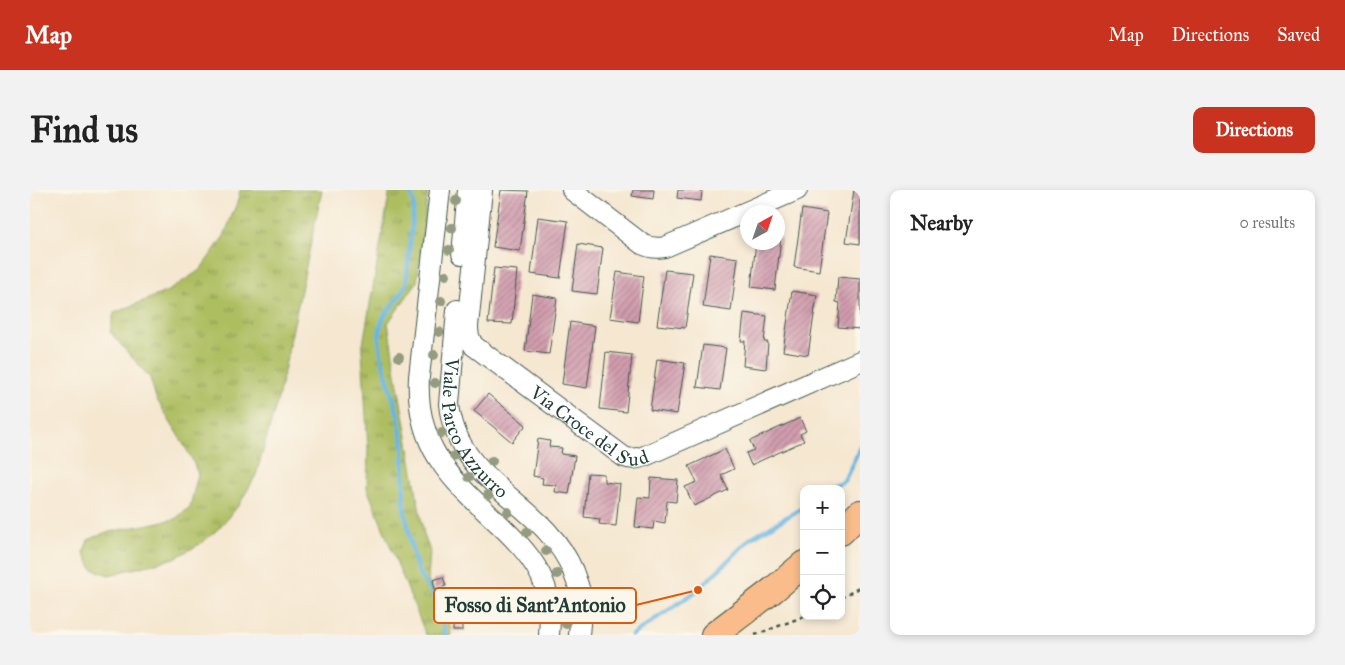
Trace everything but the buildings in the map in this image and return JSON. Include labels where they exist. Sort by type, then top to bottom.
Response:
[{"type":"main road","points":[[843,530],[860,514]]},
{"type":"main road","points":[[714,635],[774,590],[800,567]]},
{"type":"street","name":"Viale Parco Azzurro","points":[[440,190],[419,377],[419,404],[422,420],[430,444],[444,468],[531,558],[548,595],[550,608],[549,635]]},
{"type":"street","name":"Viale Parco Azzurro","points":[[468,190],[450,388],[450,417],[459,441],[472,462],[548,532],[569,562],[581,596],[579,635]]},
{"type":"street","name":"Via Croce del Sud","points":[[482,190],[468,326],[470,340],[474,346],[624,457],[637,459],[648,455],[860,361]]},
{"type":"street","points":[[572,190],[642,244],[653,248],[664,247],[797,190]]},
{"type":"path","points":[[845,596],[860,588]]},
{"type":"path","points":[[754,635],[800,618]]},
{"type":"green space","points":[[240,190],[322,190],[279,395],[256,475],[239,505],[217,530],[200,544],[175,558],[109,575],[92,569],[84,552],[88,540],[104,533],[175,519],[190,507],[198,474],[191,457],[156,398],[150,378],[110,332],[114,313],[168,291],[200,270],[224,236]]},
{"type":"green space","points":[[390,190],[428,190],[417,282],[388,323],[424,535],[430,551],[428,580],[449,616],[451,635],[426,635],[367,488],[368,449],[362,350]]},
{"type":"waterway","points":[[409,190],[414,203],[406,284],[401,294],[384,316],[380,327],[379,339],[382,360],[398,415],[403,446],[404,507],[414,558],[420,576],[436,597],[445,635]]},
{"type":"waterway","points":[[833,485],[844,481],[860,447]]},
{"type":"waterway","points":[[632,635],[698,590],[751,538],[800,509]]},
{"type":"place","name":"Fosso di Sant'Antonio","points":[[698,590]]}]
